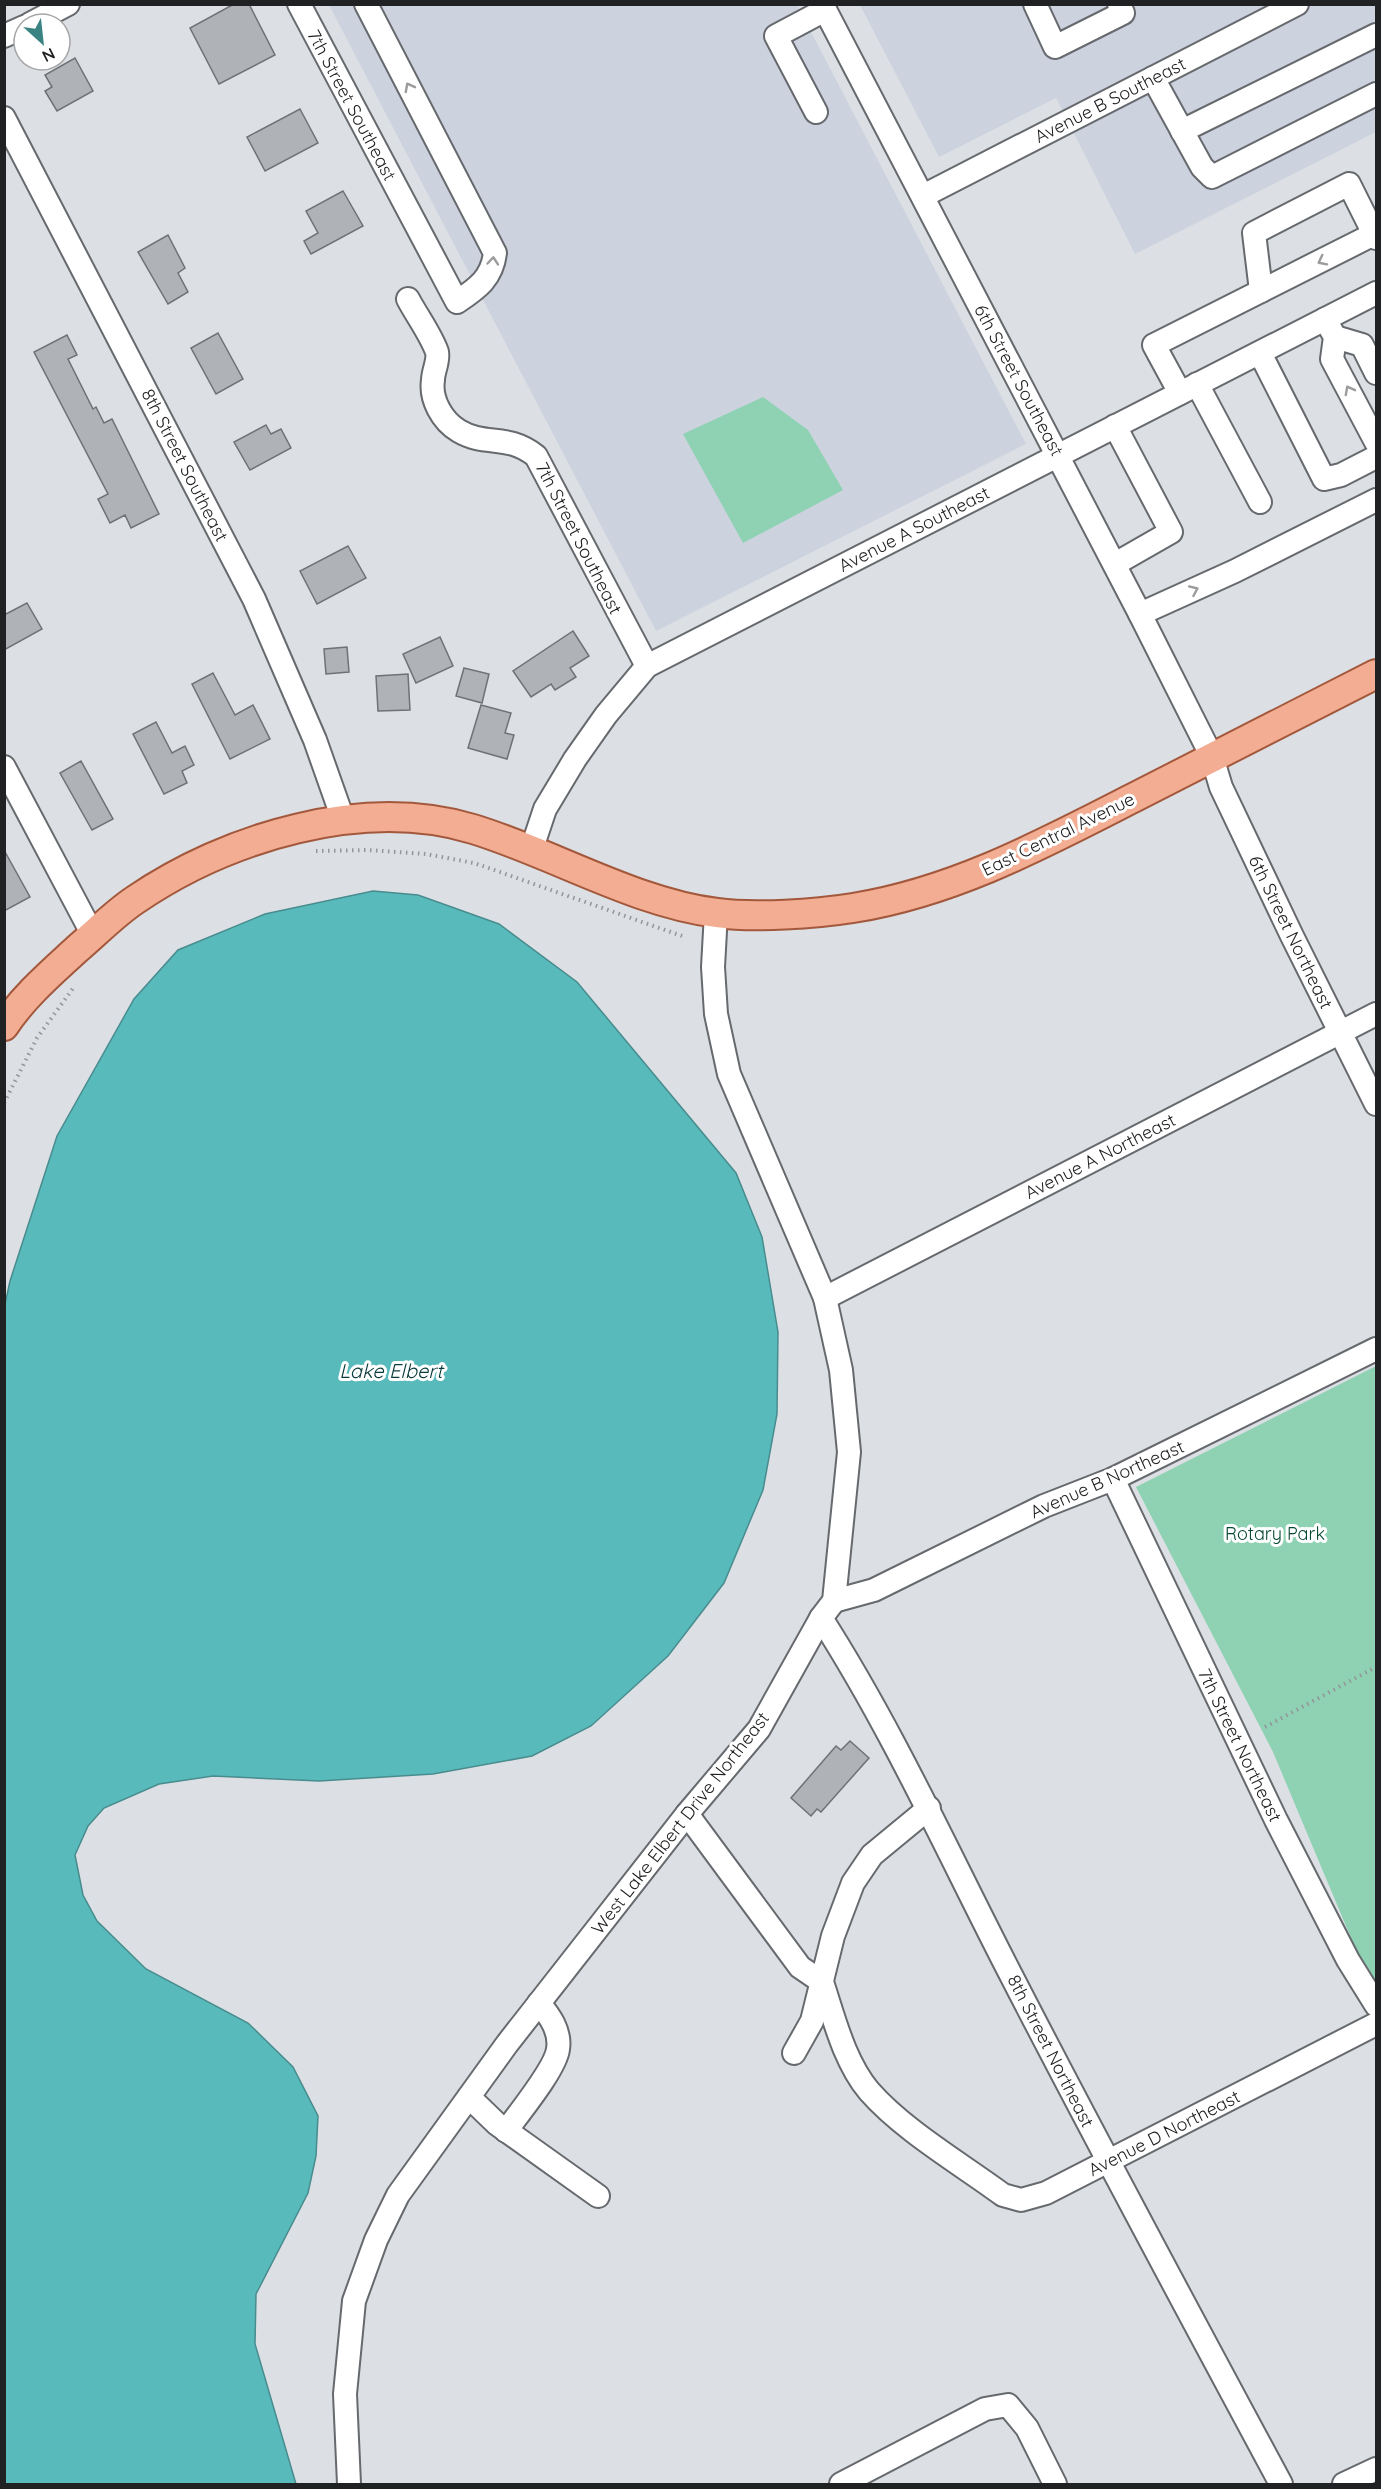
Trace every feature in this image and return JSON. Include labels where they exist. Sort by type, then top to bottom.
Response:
[{"type":"main road","name":"East Central Avenue","points":[[4,1026],[38,984],[133,901],[195,866],[273,833],[388,817],[432,822],[471,829],[646,896],[716,913],[813,913],[906,898],[1001,865],[1377,674]]},
{"type":"street","points":[[53,12],[68,4]]},
{"type":"street","name":"7th Street Southeast","points":[[298,4],[457,302],[479,288],[493,270],[495,252],[366,4]]},
{"type":"street","points":[[1035,4],[1055,46],[1124,7]]},
{"type":"street","name":"Avenue B Southeast","points":[[923,196],[1297,4]]},
{"type":"street","points":[[816,112],[776,36],[824,7]]},
{"type":"street","name":"6th Street Southeast","points":[[824,7],[1059,455],[1212,757]]},
{"type":"street","points":[[1182,131],[1377,35]]},
{"type":"street","points":[[1153,78],[1202,167],[1212,177],[1377,94]]},
{"type":"street","name":"8th Street Southeast","points":[[4,118],[254,599],[315,740],[344,822]]},
{"type":"street","points":[[1260,502],[1188,389],[1154,345],[1375,236],[1349,184],[1254,233],[1261,291]]},
{"type":"street","name":"Avenue A Southeast","points":[[531,851],[545,809],[575,759],[606,715],[647,666],[1260,352],[1330,328],[1377,293]]},
{"type":"street","name":"7th Street Southeast","points":[[408,299],[437,353],[433,392],[438,408],[456,430],[474,438],[508,441],[525,448],[536,456],[647,666]]},
{"type":"street","points":[[1330,328],[1362,345],[1377,373]]},
{"type":"street","points":[[1330,328],[1332,359],[1377,442]]},
{"type":"street","points":[[1260,352],[1324,479],[1341,475],[1377,457]]},
{"type":"street","points":[[1115,426],[1171,532],[1115,564]]},
{"type":"street","points":[[1140,614],[1235,571],[1377,500]]},
{"type":"street","name":"6th Street Northeast","points":[[1212,757],[1221,787],[1377,1104]]},
{"type":"street","points":[[4,768],[93,935]]},
{"type":"street","name":"West Lake Elbert Drive Northeast","points":[[349,2484],[345,2394],[354,2301],[376,2240],[398,2195],[539,2002],[687,1814],[759,1729],[827,1609],[849,1452],[841,1370],[825,1298],[729,1074],[716,1014],[713,967],[716,913]]},
{"type":"street","name":"Avenue A Northeast","points":[[825,1298],[1340,1031],[1377,1014]]},
{"type":"street","name":"Avenue B Northeast","points":[[827,1609],[874,1590],[1044,1506],[1113,1479],[1377,1349]]},
{"type":"street","name":"7th Street Northeast","points":[[1113,1479],[1276,1820],[1348,1960],[1377,2005]]},
{"type":"street","name":"8th Street Northeast","points":[[827,1609],[856,1672],[929,1808],[1108,2162],[1281,2484]]},
{"type":"street","points":[[794,2053],[812,2020],[833,1936],[853,1883],[872,1855],[929,1808]]},
{"type":"street","points":[[687,1814],[800,1967],[822,1982]]},
{"type":"street","name":"Avenue D Northeast","points":[[822,1982],[842,2043],[868,2090],[894,2115],[1003,2195],[1022,2200],[1046,2193],[1377,2024]]},
{"type":"street","points":[[506,2131],[544,2077],[558,2049],[553,2022],[539,2002]]},
{"type":"street","points":[[469,2097],[506,2131],[598,2196]]},
{"type":"street","points":[[842,2484],[981,2411],[1008,2405],[1026,2428],[1055,2484]]},
{"type":"street","points":[[1344,2484],[1377,2469]]},
{"type":"path","points":[[310,851],[368,850],[426,854],[474,863],[685,937]]},
{"type":"path","points":[[4,1103],[37,1038],[80,980]]},
{"type":"path","points":[[1265,1727],[1377,1667]]},
{"type":"shaded area","points":[[329,5],[797,5],[1026,444],[656,631]]},
{"type":"shaded area","points":[[860,5],[1376,5],[1376,132],[1135,254],[1056,98],[939,157]]},
{"type":"green space","points":[[763,397],[808,430],[843,490],[743,543],[683,434]]},
{"type":"green space","name":"Rotary Park","points":[[1376,1366],[1376,1982],[1359,1957],[1273,1752],[1136,1487]]},
{"type":"water","name":"Lake Elbert","points":[[373,891],[418,895],[499,924],[577,982],[736,1173],[762,1237],[778,1332],[777,1414],[763,1490],[724,1583],[668,1656],[591,1726],[532,1756],[433,1774],[319,1781],[213,1776],[159,1784],[104,1808],[88,1826],[75,1855],[83,1895],[97,1921],[146,1969],[248,2023],[293,2067],[318,2116],[316,2156],[308,2193],[256,2294],[255,2344],[296,2484],[5,2484],[4,1309],[10,1281],[57,1136],[134,999],[178,950],[265,914]]},
{"type":"building","points":[[234,4],[249,4],[275,55],[219,84],[190,28]]},
{"type":"building","points":[[75,58],[93,91],[57,111],[45,91],[52,87],[45,75],[50,72],[72,72],[72,60]]},
{"type":"building","points":[[300,109],[318,143],[265,171],[247,137]]},
{"type":"building","points":[[343,191],[363,226],[311,254],[304,241],[318,233],[306,211]]},
{"type":"building","points":[[168,235],[185,268],[178,273],[188,292],[168,304],[138,252]]},
{"type":"building","points":[[218,333],[243,379],[216,394],[191,348]]},
{"type":"building","points":[[67,335],[77,355],[68,359],[93,409],[96,407],[104,423],[112,419],[159,514],[131,528],[125,515],[110,523],[98,499],[108,494],[34,352]]},
{"type":"building","points":[[266,425],[271,434],[281,429],[291,448],[250,470],[234,442]]},
{"type":"building","points":[[348,546],[366,578],[317,604],[300,571]]},
{"type":"building","points":[[27,603],[42,629],[4,650],[4,615]]},
{"type":"building","points":[[573,631],[589,656],[570,668],[576,677],[555,690],[551,684],[531,697],[513,671]]},
{"type":"building","points":[[440,637],[453,666],[416,683],[403,654]]},
{"type":"building","points":[[347,647],[349,672],[326,674],[324,649]]},
{"type":"building","points":[[464,668],[489,674],[482,703],[456,696]]},
{"type":"building","points":[[213,673],[235,715],[253,705],[270,739],[230,759],[192,684]]},
{"type":"building","points":[[408,674],[410,710],[378,711],[376,676]]},
{"type":"building","points":[[481,705],[511,713],[505,733],[514,735],[507,759],[468,748]]},
{"type":"building","points":[[156,722],[172,753],[185,746],[194,765],[182,771],[187,783],[164,794],[133,734]]},
{"type":"building","points":[[81,761],[113,819],[92,830],[60,773]]},
{"type":"building","points":[[4,850],[30,897],[4,911]]},
{"type":"building","points":[[850,1741],[869,1758],[821,1812],[817,1809],[811,1816],[791,1798],[836,1746],[841,1750]]}]
